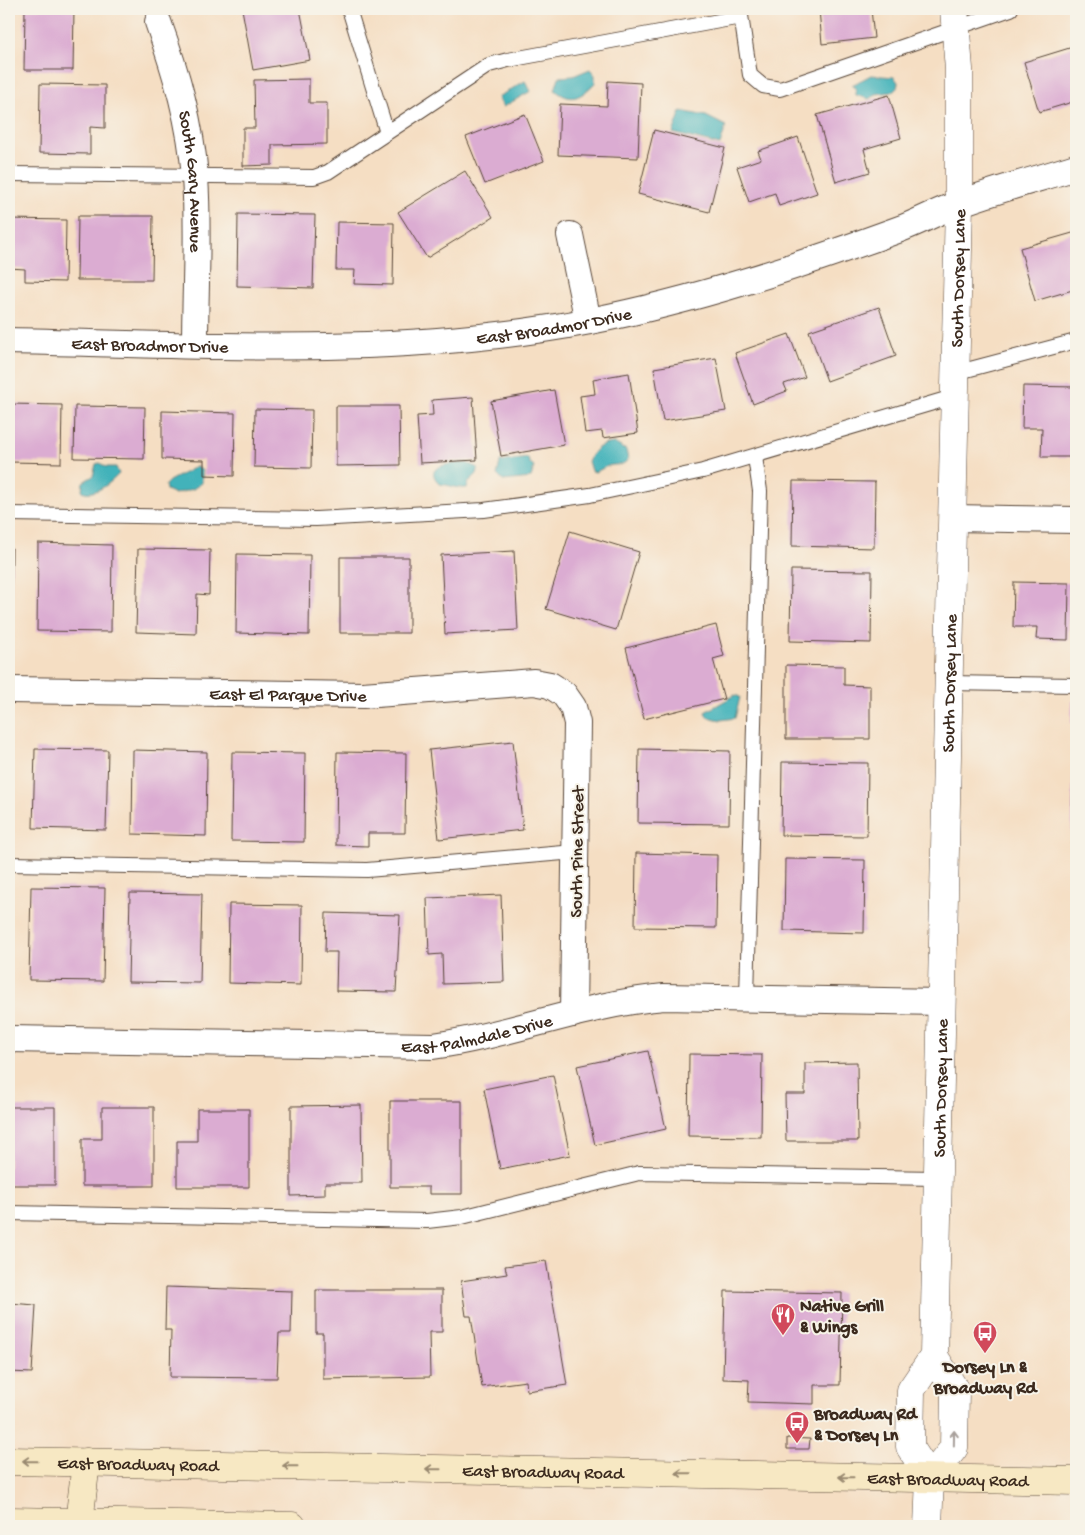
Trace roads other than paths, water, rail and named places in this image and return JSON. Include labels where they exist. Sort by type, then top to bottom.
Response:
[{"type":"main road","name":"East Broadway Road","points":[[9,1461],[1076,1481]]},
{"type":"main road","points":[[79,1523],[86,1462]]},
{"type":"main road","points":[[9,1521],[292,1526]]},
{"type":"street","name":"South Dorsey Lane","points":[[934,1356],[959,203],[959,69],[955,18]]},
{"type":"street","name":"South Gary Avenue","points":[[158,22],[181,92],[195,177],[195,345]]},
{"type":"street","name":"East Broadmor Drive","points":[[9,342],[314,347],[409,344],[499,335],[588,321],[677,301],[759,277],[900,228],[959,203],[1076,167]]},
{"type":"street","points":[[570,235],[588,321]]},
{"type":"street","points":[[952,518],[1076,520]]},
{"type":"street","name":"East El Parque Drive","points":[[9,690],[364,695],[519,682],[550,685],[564,694]]},
{"type":"street","name":"South Pine Street","points":[[564,694],[573,707],[577,723],[573,1014]]},
{"type":"street","name":"East Palmdale Drive","points":[[9,1039],[433,1046],[642,999],[748,998],[941,1002]]},
{"type":"street","points":[[928,1526],[930,1478],[910,1447],[911,1390],[934,1356],[955,1390],[954,1448],[930,1478]]},
{"type":"lane","points":[[350,9],[387,133]]},
{"type":"lane","points":[[9,174],[314,177],[328,172],[489,66],[508,60],[741,13],[750,75],[755,82],[771,89],[788,87],[955,18],[1011,9]]},
{"type":"lane","points":[[9,514],[316,519],[484,510],[590,495],[703,471],[755,457],[1076,341]]},
{"type":"lane","points":[[748,998],[760,501],[755,457]]},
{"type":"lane","points":[[948,683],[1076,685]]},
{"type":"lane","points":[[9,864],[367,870],[575,852]]},
{"type":"lane","points":[[9,1213],[427,1221],[462,1217],[638,1173],[937,1178]]},
{"type":"water","points":[[590,69],[595,75],[595,83],[581,95],[571,98],[555,90],[559,77],[573,76]]},
{"type":"water","points":[[871,75],[894,77],[898,82],[897,88],[892,92],[876,94],[869,99],[856,95],[856,88],[852,85]]},
{"type":"water","points":[[525,81],[531,91],[503,107],[498,97]]},
{"type":"water","points":[[681,111],[706,116],[726,126],[720,145],[673,133]]},
{"type":"water","points":[[614,443],[626,450],[628,459],[626,462],[606,466],[596,472],[591,471],[588,461],[593,453],[601,446]]},
{"type":"water","points":[[528,458],[529,462],[534,466],[531,478],[503,481],[497,475],[500,462]]},
{"type":"water","points":[[100,463],[106,467],[116,467],[119,474],[97,490],[92,492],[82,491],[83,482],[93,476],[96,464]]},
{"type":"water","points":[[467,463],[478,468],[477,473],[469,482],[467,488],[440,484],[435,477],[434,472],[442,466]]},
{"type":"water","points":[[197,466],[202,471],[202,483],[193,489],[175,494],[166,490],[165,485],[169,481]]},
{"type":"water","points":[[735,695],[740,697],[735,718],[721,720],[707,717],[705,712]]},
{"type":"place","name":"Native Grill & Wings","points":[[783,1336]]},
{"type":"place","name":"Dorsey Ln & Broadway Rd","points":[[985,1354]]},
{"type":"place","name":"Broadway Rd & Dorsey Ln","points":[[797,1444]]}]
